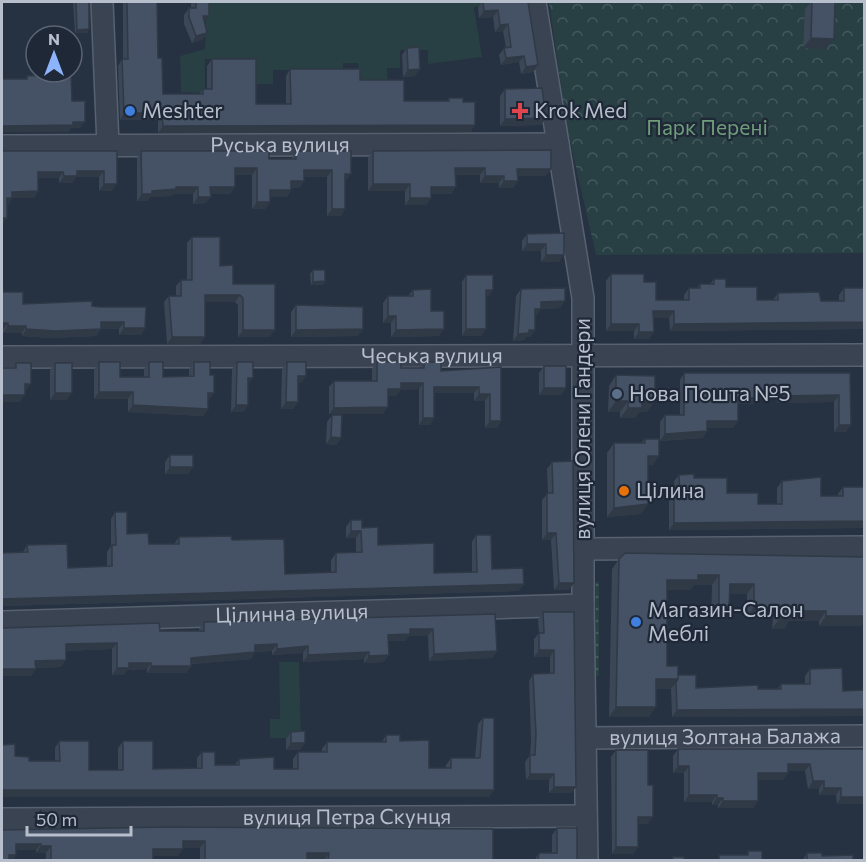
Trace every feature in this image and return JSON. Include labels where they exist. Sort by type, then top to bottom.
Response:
[{"type":"street","points":[[102,2],[108,145]]},
{"type":"street","name":"вулиця Олени Гандери","points":[[535,2],[582,286],[584,357],[582,549],[587,861]]},
{"type":"street","name":"Руська вулиця","points":[[2,146],[558,144]]},
{"type":"street","name":"Чеська вулиця","points":[[2,357],[864,356]]},
{"type":"street","points":[[582,549],[864,547]]},
{"type":"street","name":"Цілинна вулиця","points":[[2,622],[583,604]]},
{"type":"street","name":"вулиця Золтана Балажа","points":[[585,738],[864,736]]},
{"type":"street","name":"вулиця Петра Скунця","points":[[2,819],[586,816]]},
{"type":"green space","points":[[206,2],[482,2],[483,6],[474,7],[482,57],[428,64],[428,50],[400,50],[400,68],[387,68],[388,86],[359,81],[358,63],[343,63],[343,70],[273,70],[273,84],[252,84],[227,59],[205,59],[205,93],[181,92],[180,56],[205,49]]},
{"type":"green space","name":"Парк Перені","points":[[549,2],[864,2],[864,253],[596,255],[567,128]]},
{"type":"green space","points":[[593,582],[599,582],[599,676],[594,676]]},
{"type":"green space","points":[[279,662],[299,662],[301,738],[270,738],[270,719],[280,719]]},
{"type":"building","points":[[76,2],[89,2],[89,29],[84,29],[84,24],[77,24]]},
{"type":"building","points":[[127,2],[157,2],[158,58],[162,58],[163,94],[203,94],[203,89],[212,89],[212,59],[256,59],[256,104],[291,104],[290,69],[360,69],[360,80],[404,80],[404,101],[449,101],[449,98],[463,98],[463,102],[475,102],[475,125],[163,126],[162,113],[124,113],[122,59],[128,59]]},
{"type":"building","points":[[196,2],[209,2],[209,16],[203,16],[207,33],[196,36],[189,17],[189,8],[196,8]]},
{"type":"building","points":[[483,2],[528,2],[538,65],[526,67],[524,56],[506,58],[504,48],[511,47],[508,24],[500,25],[498,10],[484,11]]},
{"type":"building","points":[[812,2],[835,2],[834,39],[811,38]]},
{"type":"building","points":[[419,47],[420,69],[408,70],[407,48]]},
{"type":"building","points":[[2,79],[24,79],[24,84],[71,84],[72,101],[85,101],[85,122],[73,122],[73,125],[2,126]]},
{"type":"building","name":"Krok Med","points":[[542,88],[546,118],[505,119],[505,89]]},
{"type":"building","points":[[551,150],[551,169],[517,169],[518,181],[504,181],[504,176],[485,176],[485,168],[455,168],[456,187],[431,187],[431,198],[410,198],[410,184],[373,184],[373,151]]},
{"type":"building","points":[[2,151],[117,151],[117,184],[104,184],[104,171],[77,171],[77,176],[64,176],[63,172],[38,172],[38,191],[12,192],[12,198],[7,198],[7,218],[2,218]]},
{"type":"building","points":[[141,151],[269,151],[269,159],[296,159],[296,151],[351,151],[351,174],[345,174],[345,209],[332,209],[332,170],[304,170],[304,181],[291,181],[291,190],[270,190],[270,202],[257,202],[257,168],[235,168],[235,187],[210,187],[211,197],[198,197],[198,187],[176,187],[176,189],[152,191],[152,194],[142,194]]},
{"type":"building","points":[[564,233],[564,255],[546,255],[546,244],[527,244],[527,234]]},
{"type":"building","points":[[192,237],[220,237],[220,266],[233,265],[233,284],[275,284],[275,330],[243,330],[243,298],[240,295],[205,295],[205,337],[172,337],[169,296],[181,296],[181,280],[192,280]]},
{"type":"building","points":[[313,270],[325,270],[325,281],[313,282]]},
{"type":"building","points":[[611,274],[644,274],[644,282],[656,282],[656,300],[689,300],[689,288],[700,288],[700,284],[714,284],[714,279],[726,279],[726,287],[757,287],[757,300],[778,300],[778,293],[819,292],[821,301],[844,301],[844,288],[864,288],[864,322],[674,324],[674,311],[653,311],[654,332],[639,332],[639,324],[611,324]]},
{"type":"building","points":[[466,275],[493,275],[493,290],[486,290],[486,329],[466,329]]},
{"type":"building","points":[[2,287],[3,292],[23,292],[23,304],[92,301],[92,306],[101,307],[146,307],[145,328],[124,328],[124,322],[101,322],[101,329],[56,331],[26,329],[26,326],[8,326],[8,323],[2,323]]},
{"type":"building","points":[[565,288],[565,301],[541,302],[541,309],[535,309],[535,330],[518,334],[521,289]]},
{"type":"building","points":[[431,289],[431,311],[444,311],[444,329],[396,330],[396,316],[388,316],[388,296],[413,296],[413,290]]},
{"type":"building","points":[[296,305],[363,307],[363,329],[296,330]]},
{"type":"building","points":[[99,362],[120,362],[120,377],[149,377],[149,362],[163,362],[163,377],[194,376],[194,362],[210,362],[210,375],[214,375],[214,393],[208,393],[208,409],[133,405],[133,392],[99,392]]},
{"type":"building","points":[[237,362],[253,362],[253,378],[248,378],[248,405],[236,405]]},
{"type":"building","points":[[287,362],[306,362],[306,376],[298,376],[298,402],[286,402]]},
{"type":"building","points":[[377,362],[401,362],[401,368],[424,368],[424,362],[441,362],[441,371],[501,367],[501,421],[490,421],[490,394],[479,394],[479,387],[434,387],[434,418],[423,418],[423,383],[401,383],[401,389],[388,389],[388,407],[334,408],[334,381],[377,381]]},
{"type":"building","points":[[16,363],[31,363],[31,384],[25,384],[25,395],[2,395],[2,368],[16,368]]},
{"type":"building","points":[[55,363],[72,363],[72,393],[55,393]]},
{"type":"building","points":[[544,366],[566,366],[566,388],[544,388]]},
{"type":"building","points":[[684,373],[850,373],[851,425],[839,425],[839,395],[782,396],[782,392],[758,392],[758,398],[738,398],[738,421],[707,421],[707,431],[665,434],[665,415],[684,415]]},
{"type":"building","points":[[616,375],[655,376],[655,402],[642,402],[642,408],[628,408],[628,401],[616,401]]},
{"type":"building","points":[[332,415],[342,415],[341,438],[331,437]]},
{"type":"building","points":[[645,439],[659,439],[659,456],[648,456],[648,504],[614,508],[614,443],[645,443]]},
{"type":"building","points":[[170,455],[193,455],[193,467],[170,467]]},
{"type":"building","points":[[573,461],[574,583],[559,583],[556,533],[547,533],[547,493],[553,493],[552,462]]},
{"type":"building","points":[[694,474],[694,478],[727,478],[727,493],[758,493],[758,504],[782,504],[782,481],[821,477],[821,496],[843,496],[843,487],[864,487],[864,521],[674,523],[674,495],[680,495],[679,475]]},
{"type":"building","points":[[115,512],[127,512],[127,534],[148,533],[149,544],[179,544],[179,537],[231,536],[232,540],[284,539],[285,574],[336,572],[336,553],[362,552],[361,531],[351,531],[351,520],[362,520],[362,528],[378,527],[378,545],[434,543],[434,573],[477,572],[476,535],[491,535],[492,569],[523,568],[524,584],[2,599],[2,553],[28,552],[27,545],[67,544],[68,568],[112,566],[112,545],[116,545]]},
{"type":"building","points":[[625,553],[864,557],[864,616],[826,616],[826,611],[791,611],[791,618],[780,618],[780,608],[754,607],[754,584],[730,584],[729,607],[719,607],[719,575],[698,575],[698,580],[667,580],[667,666],[678,666],[678,679],[656,679],[656,707],[616,707],[619,559]]},
{"type":"building","points":[[543,612],[574,612],[576,787],[554,787],[554,774],[530,774],[530,755],[535,755],[536,734],[533,674],[554,673],[554,650],[539,650],[539,633],[544,633]]},
{"type":"building","points":[[495,614],[497,651],[434,654],[433,629],[410,629],[410,634],[388,635],[389,655],[369,656],[369,652],[308,655],[308,646],[277,649],[277,644],[255,645],[255,652],[191,658],[191,666],[151,666],[151,663],[129,663],[129,668],[117,668],[117,643],[66,644],[66,660],[35,661],[36,669],[2,669],[2,628],[159,623],[160,631],[204,631],[204,622]]},
{"type":"building","points":[[842,668],[843,691],[864,690],[864,709],[677,710],[678,675],[696,675],[696,688],[758,685],[758,689],[781,689],[781,684],[810,684],[810,669]]},
{"type":"building","points":[[483,718],[494,718],[494,790],[2,790],[2,745],[15,744],[15,756],[29,757],[29,761],[60,761],[59,741],[89,741],[89,770],[123,770],[123,741],[153,741],[153,769],[202,768],[202,752],[215,752],[215,765],[239,765],[239,759],[274,757],[274,769],[298,769],[298,752],[327,752],[327,742],[386,742],[386,735],[400,735],[400,741],[429,740],[429,768],[451,768],[451,758],[480,758]]},
{"type":"building","points":[[305,731],[305,743],[291,743],[291,732]]},
{"type":"building","points":[[678,749],[864,749],[864,797],[841,797],[841,788],[824,788],[824,781],[813,781],[810,764],[788,764],[788,773],[758,773],[758,801],[723,801],[723,798],[717,798],[717,795],[689,795],[689,766],[678,766]]},
{"type":"building","points":[[616,750],[648,750],[648,785],[653,785],[653,817],[638,817],[638,847],[616,847]]},
{"type":"building","points":[[165,827],[493,829],[493,861],[328,861],[329,853],[307,853],[307,861],[205,860],[205,841],[183,841],[183,849],[153,849],[153,861],[51,861],[51,846],[16,844],[16,855],[9,855],[9,861],[2,861],[2,830]]},
{"type":"building","points":[[557,828],[577,828],[577,861],[538,861],[539,853],[557,853]]},
{"type":"building","points":[[748,851],[762,851],[762,861],[705,861],[719,860],[719,855],[748,855]]},
{"type":"building","points":[[807,853],[822,853],[822,856],[853,855],[853,860],[864,861],[807,861]]},
{"type":"building","points":[[673,857],[684,857],[684,861],[673,861]]},
{"type":"place","name":"Meshter","points":[[130,111]]},
{"type":"place","name":"Krok Med","points":[[520,111]]},
{"type":"place","name":"Нова Пошта №5","points":[[617,394]]},
{"type":"place","name":"Цілина","points":[[624,491]]},
{"type":"place","name":"Магазин-Салон Меблі","points":[[636,622]]}]
